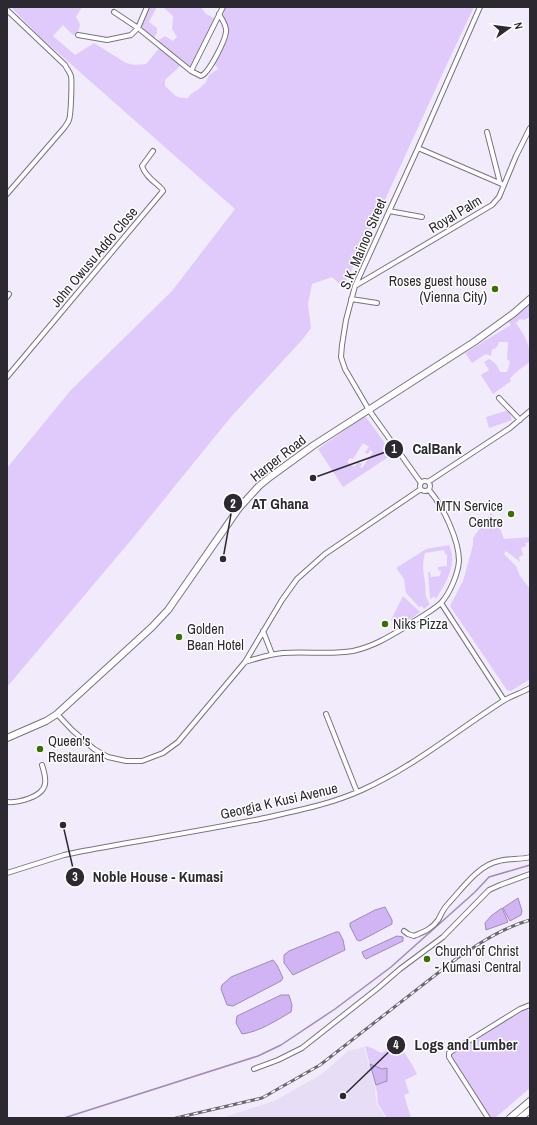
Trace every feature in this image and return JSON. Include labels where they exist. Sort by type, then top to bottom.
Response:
[{"type":"main road","name":"Harper Road","points":[[7,738],[46,721],[57,714],[138,641],[168,610],[239,508],[259,486],[314,445],[474,342],[514,314],[530,299]]},
{"type":"main road","points":[[510,1118],[530,1101]]},
{"type":"main road","points":[[520,1118],[530,1110]]},
{"type":"street","points":[[78,34],[107,40],[131,35],[138,28],[147,7]]},
{"type":"street","points":[[191,71],[223,7]]},
{"type":"street","name":"S.K. Mainoo Street","points":[[421,482],[369,410],[345,368],[341,357],[346,320],[355,286],[390,211],[480,7]]},
{"type":"street","points":[[7,10],[29,33],[65,65],[70,72],[71,78],[69,121],[7,194]]},
{"type":"street","points":[[114,12],[138,28],[198,76],[204,75],[210,67],[225,38],[226,26],[220,14]]},
{"type":"street","name":"Royal Palm","points":[[355,286],[492,205],[499,197],[530,128]]},
{"type":"street","points":[[487,132],[500,183]]},
{"type":"street","points":[[418,148],[504,185]]},
{"type":"street","name":"John Owusu Addo Close","points":[[7,377],[163,191],[144,172],[142,166],[153,151]]},
{"type":"street","points":[[390,211],[422,217]]},
{"type":"street","points":[[351,299],[377,303]]},
{"type":"street","points":[[499,398],[520,420]]},
{"type":"street","points":[[421,489],[421,482],[428,482],[520,420],[530,411]]},
{"type":"street","points":[[428,482],[430,485],[428,490]]},
{"type":"street","points":[[57,714],[72,730],[94,749],[108,757],[142,761],[155,757],[171,748],[178,742],[245,662],[282,600],[297,579],[325,554],[421,489],[423,491],[428,490]]},
{"type":"street","points":[[245,662],[272,654],[293,652],[323,653],[353,651],[374,644],[390,636],[423,616],[440,603],[448,592],[456,573],[459,563],[458,551],[443,511],[428,490]]},
{"type":"street","points":[[440,603],[504,700]]},
{"type":"street","points":[[263,632],[272,654]]},
{"type":"street","name":"Georgia K Kusi Avenue","points":[[7,873],[64,855],[238,823],[336,801],[404,768],[504,700],[530,688]]},
{"type":"street","points":[[326,714],[357,792]]},
{"type":"street","points":[[7,802],[12,803],[33,797],[43,790],[45,778],[42,765]]},
{"type":"street","points":[[404,931],[414,936],[430,928],[439,919],[443,910],[482,869],[497,861],[520,860],[530,857]]},
{"type":"street","points":[[254,1069],[278,1060],[302,1048],[400,969],[443,937],[489,890],[530,874]]},
{"type":"street","points":[[488,1118],[449,1057],[449,1053],[520,1009],[530,1005]]},
{"type":"shaded area","points":[[11,7],[82,7],[76,17],[80,24],[78,33],[73,35],[63,25],[53,36],[75,55],[94,43],[126,63],[135,65],[146,64],[161,46],[156,42],[165,36],[173,41],[177,37],[172,29],[173,16],[163,7],[201,7],[206,14],[216,19],[191,68],[182,63],[165,80],[165,86],[175,95],[180,98],[188,98],[206,82],[209,75],[218,69],[214,63],[229,31],[223,13],[224,7],[474,7],[362,250],[343,287],[332,277],[312,284],[308,304],[311,328],[302,340],[230,418],[132,539],[7,687],[7,468],[71,390],[172,291],[235,209],[39,36]]},
{"type":"shaded area","points":[[145,7],[157,7],[149,22],[157,28],[157,33],[154,38],[139,26]]},
{"type":"shaded area","points":[[530,302],[530,317],[524,320],[520,319],[516,323],[527,341],[530,362],[510,378],[511,381],[493,394],[481,375],[489,370],[484,362],[489,359],[496,364],[500,372],[507,372],[510,362],[507,359],[508,342],[499,342],[495,349],[492,349],[491,356],[486,354],[472,363],[465,353],[511,325],[508,321]]},
{"type":"shaded area","points":[[509,410],[512,420],[489,428],[486,417]]},
{"type":"shaded area","points":[[365,416],[393,454],[343,487],[318,449]],"holes":[[[363,443],[369,447],[364,452],[368,454],[370,450],[373,452],[362,468],[360,467],[362,464],[358,462],[354,467],[347,462],[350,458],[353,459]]]},
{"type":"shaded area","points":[[491,513],[498,523],[504,539],[530,537],[530,542],[525,543],[526,546],[521,548],[523,555],[519,557],[520,562],[506,551],[504,554],[516,566],[520,576],[530,589],[530,679],[511,691],[507,690],[450,606],[463,581],[473,545],[473,538]]},
{"type":"shaded area","points":[[449,545],[452,559],[450,573],[436,599],[434,596],[431,599],[430,598],[428,572],[430,572],[431,577],[440,576],[441,571],[438,570],[438,567],[447,566],[447,555],[445,554],[444,550],[425,553],[423,571],[426,596],[430,604],[424,609],[422,606],[419,607],[406,593],[404,579],[396,568],[426,549]]},
{"type":"shaded area","points":[[403,596],[420,612],[399,628],[391,620]]},
{"type":"shaded area","points":[[518,898],[522,911],[521,915],[510,921],[503,908]]},
{"type":"shaded area","points":[[385,907],[392,920],[392,924],[360,941],[357,940],[350,923],[375,910]]},
{"type":"shaded area","points":[[502,908],[508,922],[486,930],[485,923],[491,916]]},
{"type":"shaded area","points":[[339,932],[343,940],[345,950],[293,975],[284,963],[284,955],[289,951]]},
{"type":"shaded area","points":[[397,936],[403,937],[403,941],[366,959],[364,957],[362,952]]},
{"type":"shaded area","points":[[273,960],[283,978],[281,981],[233,1006],[227,1005],[221,989],[222,985],[231,977]]},
{"type":"shaded area","points":[[281,995],[289,995],[292,1005],[291,1012],[261,1028],[242,1034],[236,1023],[237,1016]]},
{"type":"shaded area","points":[[527,1008],[530,1014],[530,1088],[495,1118],[491,1118],[451,1056]]},
{"type":"shaded area","points":[[394,1043],[399,1044],[417,1074],[405,1080],[409,1093],[404,1095],[411,1118],[387,1118],[378,1104],[377,1092],[365,1046],[381,1053],[386,1051],[385,1049]]},
{"type":"shaded area","points":[[364,1047],[375,1087],[378,1107],[386,1118],[222,1118],[274,1101],[322,1074],[348,1051]]},
{"type":"shaded area","points":[[370,1064],[382,1069],[387,1068],[387,1081],[376,1085]]},
{"type":"waterway","points":[[64,1118],[258,1056],[281,1045],[335,1009],[391,967],[475,892],[489,877],[530,865]]},
{"type":"railway","points":[[176,1118],[262,1098],[320,1065],[465,953],[510,927],[530,920]]},
{"type":"place","name":"Roses guest house (Vienna City)","points":[[495,289]]},
{"type":"place","name":"CalBank","points":[[313,478]]},
{"type":"place","name":"MTN Service Centre","points":[[511,514]]},
{"type":"place","name":"AT Ghana","points":[[223,559]]},
{"type":"place","name":"Niks Pizza","points":[[385,624]]},
{"type":"place","name":"Golden Bean Hotel","points":[[179,637]]},
{"type":"place","name":"Queen's Restaurant","points":[[40,749]]},
{"type":"place","name":"Noble House - Kumasi","points":[[63,825]]},
{"type":"place","name":"Church of Christ - Kumasi Central","points":[[427,959]]},
{"type":"place","name":"Logs and Lumber","points":[[343,1096]]}]
